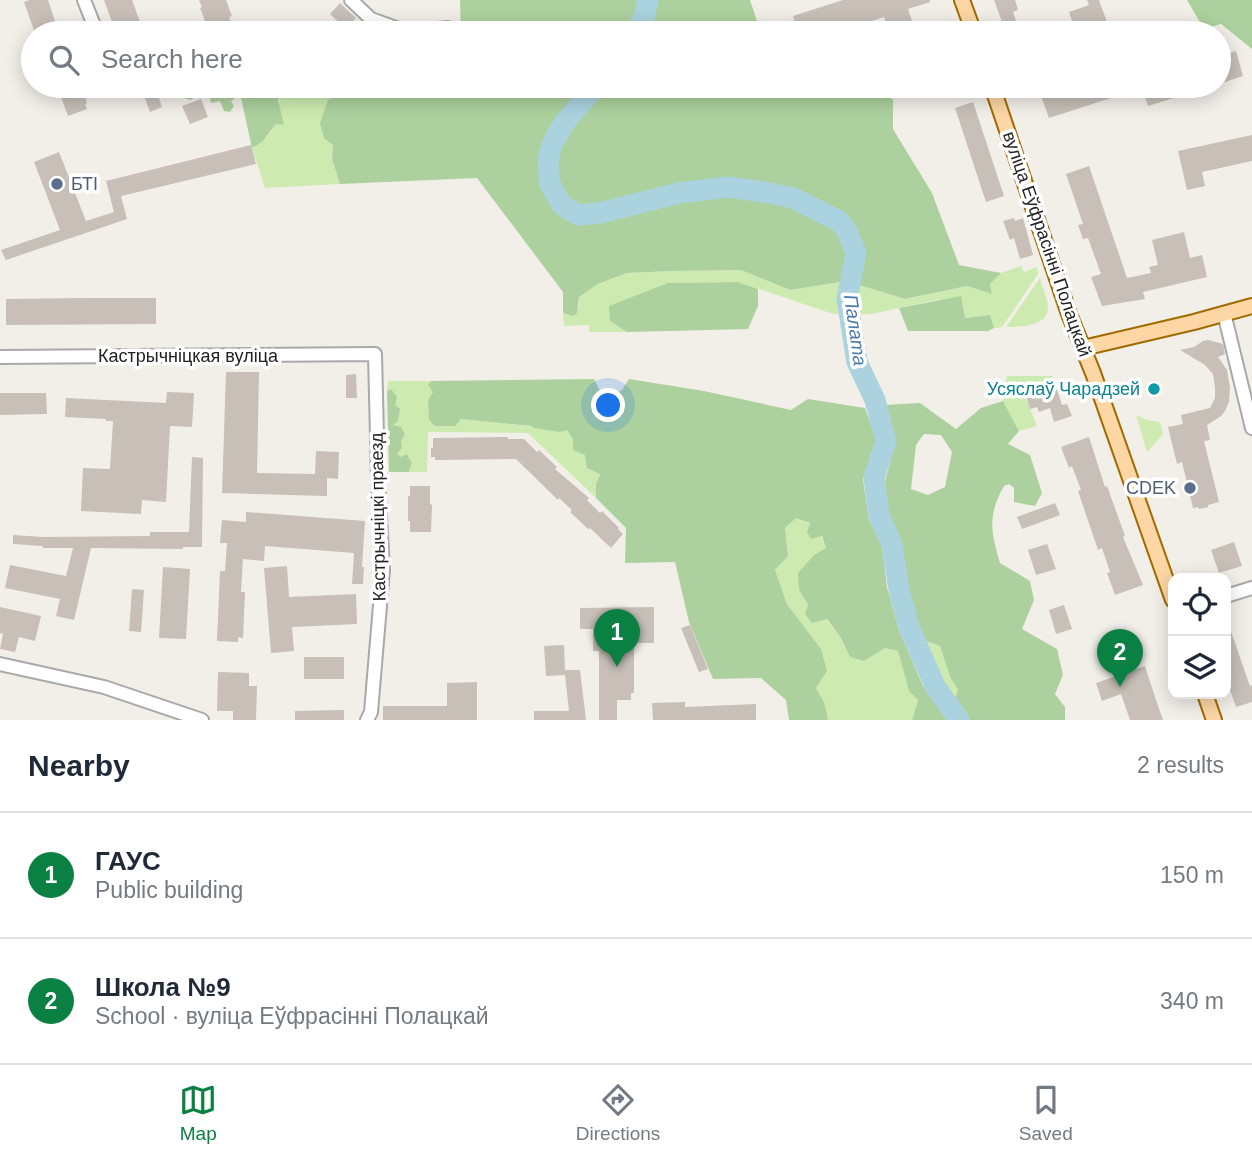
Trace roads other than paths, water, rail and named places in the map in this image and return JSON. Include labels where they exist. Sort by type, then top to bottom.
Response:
[{"type":"main road","points":[[962,0],[970,21]]},
{"type":"main road","name":"вуліца Еўфрасінні Полацкай","points":[[996,98],[1053,269],[1168,586]]},
{"type":"main road","points":[[1083,348],[1252,306]]},
{"type":"main road","points":[[1207,699],[1214,720]]},
{"type":"street","points":[[84,0],[92,21]]},
{"type":"street","points":[[351,0],[377,21]]},
{"type":"street","points":[[1224,313],[1252,428]]},
{"type":"street","name":"Кастрычніцкая вуліца","points":[[0,357],[375,354]]},
{"type":"street","name":"Кастрычніцкі праезд","points":[[368,720],[371,712],[383,570],[375,354]]},
{"type":"street","points":[[1231,594],[1252,588]]},
{"type":"street","points":[[0,664],[104,687],[202,720]]},
{"type":"waterway","name":"Палата","points":[[642,21],[648,0]]},
{"type":"waterway","name":"Палата","points":[[586,98],[565,122],[553,142],[548,160],[550,184],[562,205],[578,215],[600,213],[679,193],[728,187],[793,198],[839,221],[847,231],[856,253],[847,299],[857,362],[875,400],[886,441],[874,478],[879,515],[892,545],[899,590],[909,627],[935,686],[959,720]]},
{"type":"place","name":"БТІ","points":[[57,184]]},
{"type":"place","name":"Усяслаў Чарадзей","points":[[1154,389]]},
{"type":"place","name":"CDEK","points":[[1190,488]]},
{"type":"place","name":"ГАУС","points":[[617,667]]},
{"type":"place","name":"Школа №9","points":[[1120,687]]}]
